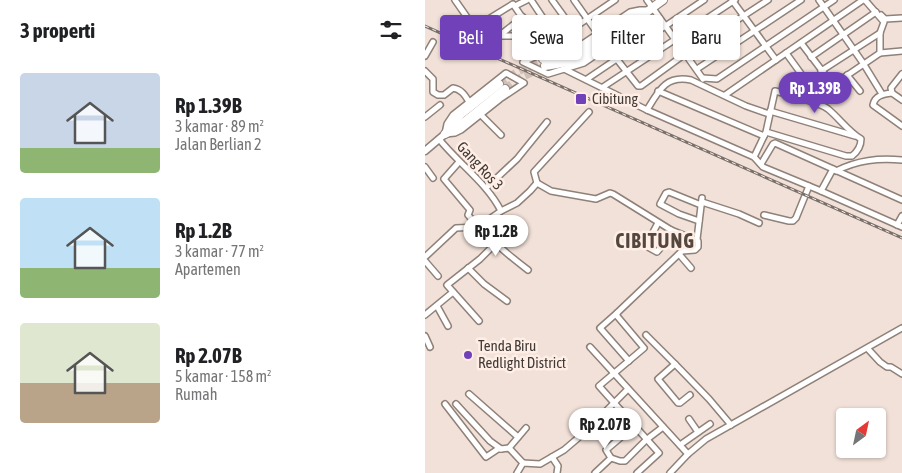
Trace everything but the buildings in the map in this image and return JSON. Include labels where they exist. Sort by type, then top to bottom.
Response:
[{"type":"main road","points":[[582,58],[636,22],[663,0]]},
{"type":"main road","points":[[558,60],[576,60]]},
{"type":"main road","points":[[442,137],[461,114],[502,86]]},
{"type":"street","points":[[455,0],[466,15]]},
{"type":"street","points":[[497,15],[527,0]]},
{"type":"street","points":[[531,0],[541,15]]},
{"type":"street","points":[[552,0],[563,15]]},
{"type":"street","points":[[585,0],[576,2],[592,25]]},
{"type":"street","points":[[582,22],[615,0]]},
{"type":"street","points":[[647,0],[650,9],[673,37]]},
{"type":"street","points":[[665,26],[704,0]]},
{"type":"street","points":[[712,15],[733,0],[776,60]]},
{"type":"street","points":[[740,19],[768,0]]},
{"type":"street","points":[[697,69],[801,0]]},
{"type":"street","points":[[819,0],[882,94]]},
{"type":"street","points":[[703,78],[717,79],[834,0]]},
{"type":"street","points":[[865,0],[885,20],[901,18]]},
{"type":"street","points":[[865,0],[885,20]]},
{"type":"street","points":[[725,96],[865,0]]},
{"type":"street","points":[[514,5],[522,15]]},
{"type":"street","points":[[626,15],[630,12],[650,9]]},
{"type":"street","points":[[646,15],[650,9]]},
{"type":"street","points":[[811,56],[876,12]]},
{"type":"street","points":[[880,53],[880,33],[885,20]]},
{"type":"street","points":[[502,34],[512,25]]},
{"type":"street","points":[[821,71],[880,33]]},
{"type":"street","points":[[425,56],[433,42]]},
{"type":"street","points":[[603,87],[673,43]]},
{"type":"street","points":[[801,43],[832,85],[880,53],[902,51]]},
{"type":"street","points":[[786,53],[815,93]]},
{"type":"street","points":[[537,60],[523,62],[548,74],[585,64],[592,59]]},
{"type":"street","points":[[587,79],[616,60]]},
{"type":"street","points":[[618,60],[638,86],[641,86],[677,60]]},
{"type":"street","points":[[690,60],[707,87]]},
{"type":"street","points":[[564,69],[647,110],[754,157],[763,167],[900,226],[902,216]]},
{"type":"street","points":[[425,71],[433,79],[433,92],[435,94],[444,95],[453,88],[458,89],[469,102]]},
{"type":"street","points":[[426,148],[442,137],[461,130],[524,83],[505,73],[450,119],[442,137]]},
{"type":"street","points":[[892,93],[891,88],[902,74]]},
{"type":"street","points":[[847,75],[859,91]]},
{"type":"street","points":[[647,110],[658,91],[669,82],[676,78],[691,80],[725,96],[770,113],[861,139],[857,152],[852,156],[846,156],[765,134],[658,91]]},
{"type":"street","points":[[754,157],[765,134],[775,91],[825,107],[845,124],[855,136]]},
{"type":"street","points":[[902,100],[892,93],[882,94],[874,101],[873,105],[902,126]]},
{"type":"street","points":[[425,117],[440,105]]},
{"type":"street","points":[[589,112],[534,172],[537,183],[551,191],[596,199],[610,193],[613,194],[671,230],[697,239]]},
{"type":"street","points":[[480,114],[501,135]]},
{"type":"street","points":[[486,188],[517,159],[547,122]]},
{"type":"street","name":"Gang Ros 3","points":[[442,137],[459,162],[486,188],[501,211]]},
{"type":"street","points":[[761,164],[775,143],[902,200]]},
{"type":"street","points":[[821,191],[834,170],[849,164],[865,160],[902,160]]},
{"type":"street","points":[[459,162],[443,179],[469,209],[468,215],[478,227],[528,270]]},
{"type":"street","points":[[425,167],[433,178]]},
{"type":"street","points":[[425,257],[457,228],[478,227],[501,211],[517,203],[537,183]]},
{"type":"street","points":[[764,215],[793,221],[809,186]]},
{"type":"street","points":[[699,221],[679,214],[660,204],[666,193],[669,192],[702,202],[739,214],[759,223]]},
{"type":"street","points":[[629,361],[600,328],[679,254],[685,250],[695,250],[699,244],[697,239],[702,202]]},
{"type":"street","points":[[658,223],[650,238],[648,247],[654,251],[657,252],[670,237],[671,230]]},
{"type":"street","points":[[479,320],[447,285],[480,259],[496,243]]},
{"type":"street","points":[[679,254],[691,268]]},
{"type":"street","points":[[425,260],[438,276]]},
{"type":"street","points":[[468,268],[484,284],[507,301]]},
{"type":"street","points":[[425,315],[453,292]]},
{"type":"street","points":[[437,306],[448,326]]},
{"type":"street","points":[[617,313],[617,316],[644,347],[643,350],[599,386],[659,454],[637,473]]},
{"type":"street","points":[[670,473],[706,439],[868,349],[902,328]]},
{"type":"street","points":[[646,335],[731,424]]},
{"type":"street","points":[[425,336],[430,347]]},
{"type":"street","points":[[590,347],[688,454]]},
{"type":"street","points":[[868,349],[880,362],[902,374]]},
{"type":"street","points":[[675,364],[657,380],[678,403],[690,395]]},
{"type":"street","points":[[509,448],[523,463],[540,464],[563,450],[583,433],[628,389]]},
{"type":"street","points":[[469,394],[518,437]]},
{"type":"street","points":[[445,404],[485,457],[498,450],[509,448],[527,428]]},
{"type":"street","points":[[456,404],[490,441],[501,449]]},
{"type":"street","points":[[689,419],[698,432]]},
{"type":"street","points":[[680,446],[710,424]]},
{"type":"street","points":[[634,426],[606,450],[611,458],[620,462],[625,461],[646,440],[663,427]]},
{"type":"street","points":[[552,457],[558,466],[557,473]]},
{"type":"street","points":[[595,473],[611,458]]},
{"type":"street","points":[[517,473],[523,463]]},
{"type":"tunnel","points":[[499,84],[541,60]]},
{"type":"tunnel","points":[[505,89],[520,78],[543,67]]},
{"type":"railway","points":[[425,26],[902,238]]},
{"type":"place","name":"Cibitung","points":[[581,99]]},
{"type":"place","name":"Tenda Biru Redlight District","points":[[468,355]]},
{"type":"district","name":"CIBITUNG","points":[[655,241]]}]
